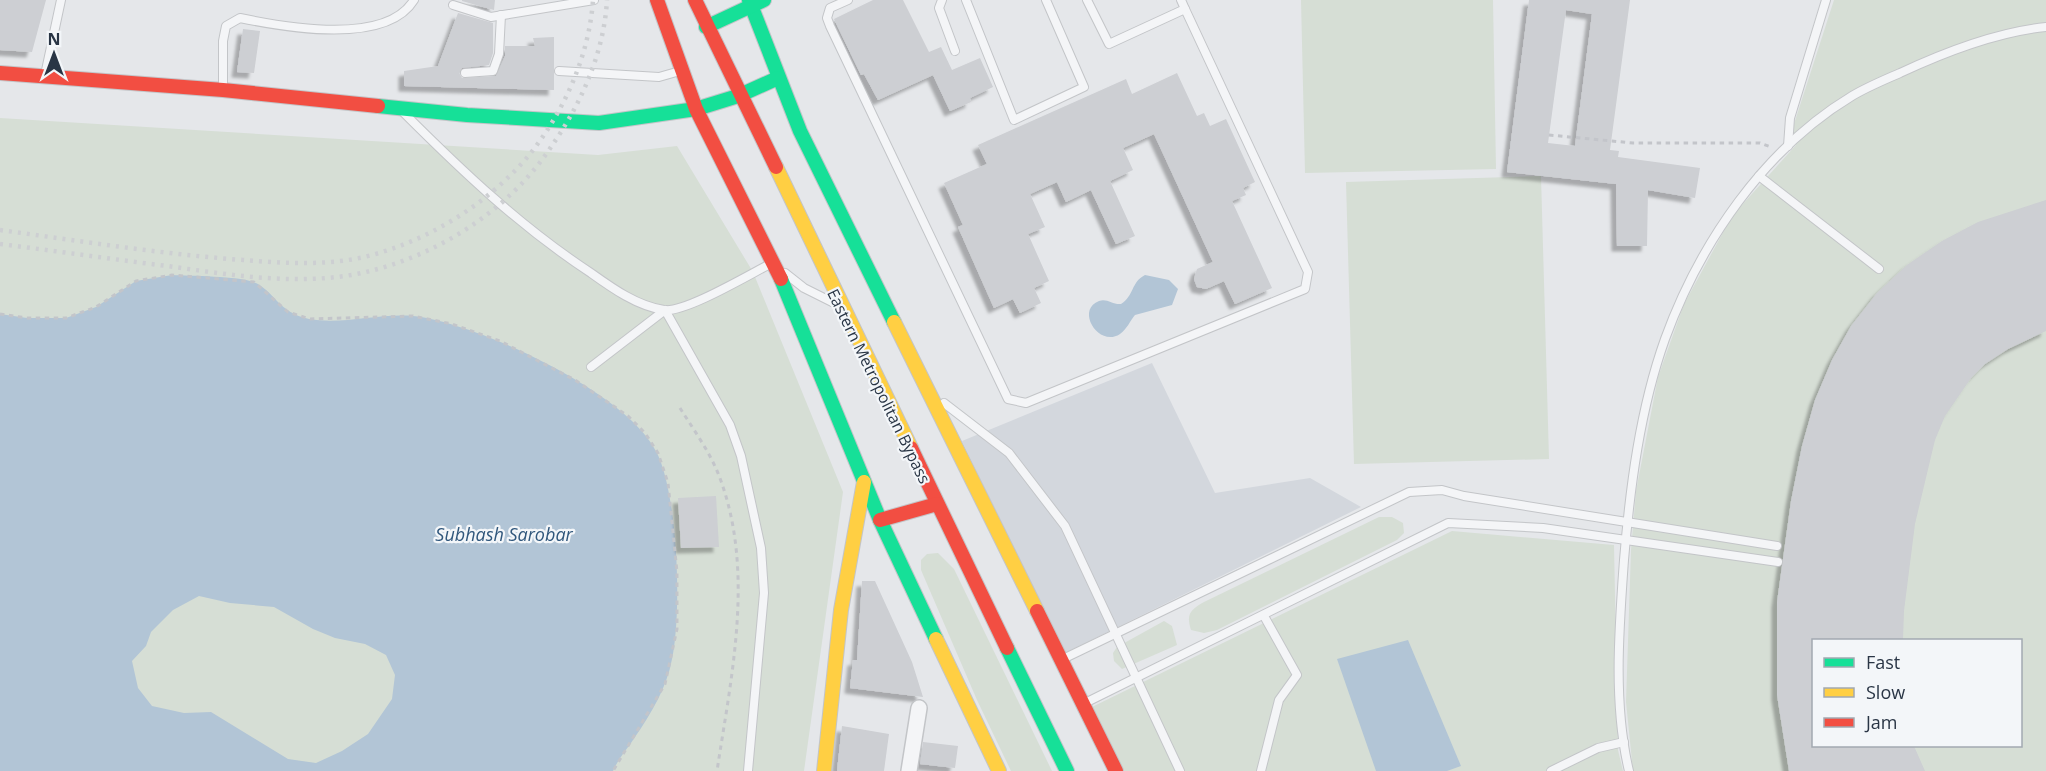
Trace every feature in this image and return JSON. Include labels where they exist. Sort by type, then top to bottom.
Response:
[{"type":"street","points":[[657,0],[684,69],[696,109],[774,262],[880,520],[999,771]]},
{"type":"street","name":"Eastern Metropolitan Bypass","points":[[694,0],[738,96],[1067,771]]},
{"type":"street","points":[[706,27],[755,2],[778,78],[800,130],[1116,771]]},
{"type":"street","points":[[0,73],[599,123],[696,109],[738,96],[778,78]]},
{"type":"street","points":[[824,771],[841,610],[864,482]]},
{"type":"street","points":[[880,520],[937,504]]},
{"type":"street","points":[[909,771],[919,708]]},
{"type":"lane","points":[[45,76],[62,0]]},
{"type":"lane","points":[[223,90],[223,41],[226,26],[240,18],[302,30],[344,30],[376,24],[400,13],[414,0]]},
{"type":"lane","points":[[453,5],[491,17],[594,0]]},
{"type":"lane","points":[[848,0],[830,8],[827,18],[830,26],[1008,399],[1026,403],[1305,289],[1308,272],[1181,0]]},
{"type":"lane","points":[[942,0],[939,8],[955,51]]},
{"type":"lane","points":[[966,0],[1014,120],[1084,87],[1046,0]]},
{"type":"lane","points":[[1088,0],[1109,45],[1185,9]]},
{"type":"lane","points":[[1786,148],[1790,118],[1826,0]]},
{"type":"lane","points":[[465,73],[493,71],[499,54],[501,15]]},
{"type":"lane","points":[[1629,771],[1624,741],[1620,613],[1626,540],[1638,448],[1650,390],[1665,339],[1688,287],[1718,231],[1759,176],[1786,148],[1800,134],[1852,96],[1916,65],[1982,41],[2046,27]]},
{"type":"lane","points":[[559,71],[659,77],[684,69]]},
{"type":"lane","points":[[399,108],[471,180],[548,244],[616,290],[665,310],[730,425],[741,456],[761,548],[764,593],[748,771]]},
{"type":"lane","points":[[1759,176],[1879,269]]},
{"type":"lane","points":[[591,367],[665,310],[688,305],[774,262],[804,288],[840,305]]},
{"type":"lane","points":[[928,391],[1009,453],[1065,526],[1180,771]]},
{"type":"lane","points":[[1061,660],[1409,492],[1442,490],[1464,496],[1777,546]]},
{"type":"lane","points":[[1083,704],[1448,523],[1532,527],[1778,562]]},
{"type":"lane","points":[[1261,771],[1279,700],[1297,675],[1264,616]]},
{"type":"lane","points":[[1551,771],[1598,748],[1624,741]]},
{"type":"path","points":[[1549,135],[1632,143],[1760,143],[1786,148]]},
{"type":"path","points":[[0,314],[27,318],[66,318],[96,307],[136,280],[172,275],[254,282],[288,312],[310,319],[413,316],[452,324],[500,341],[575,380],[628,416],[645,433],[657,453],[668,483],[677,572],[677,629],[665,684],[613,771]]},
{"type":"path","points":[[680,408],[706,449],[723,484],[733,534],[737,623],[717,771]]},
{"type":"shaded area","points":[[1301,0],[1493,0],[1496,169],[1305,173]]},
{"type":"shaded area","points":[[1834,0],[2046,0],[2046,771],[1633,771],[1626,702],[1631,550],[1636,491],[1658,377],[1684,304],[1732,216],[1796,145],[1793,127]]},
{"type":"shaded area","points":[[0,118],[598,155],[677,146],[753,272],[843,492],[804,771],[0,771]]},
{"type":"shaded area","points":[[1541,176],[1549,459],[1354,464],[1346,182]]},
{"type":"shaded area","points":[[1152,363],[1215,493],[1310,478],[1361,507],[1065,653],[962,441]]},
{"type":"shaded area","points":[[1379,517],[1392,517],[1403,523],[1404,533],[1397,540],[1217,630],[1204,633],[1191,630],[1189,616],[1192,610],[1199,605]]},
{"type":"shaded area","points":[[1452,531],[1614,545],[1618,750],[1623,771],[1123,771],[1092,707]]},
{"type":"shaded area","points":[[938,553],[954,569],[1052,771],[1011,771],[977,700],[921,570],[921,560],[927,554]]},
{"type":"shaded area","points":[[1164,621],[1172,626],[1177,645],[1122,669],[1114,661],[1113,653],[1117,647]]},
{"type":"water","name":"Subhash Sarobar","points":[[172,275],[246,280],[260,285],[290,312],[309,319],[335,321],[413,316],[441,321],[475,332],[549,365],[585,385],[616,407],[641,430],[657,453],[670,497],[676,554],[675,638],[670,669],[658,700],[613,771],[0,771],[0,314],[27,318],[66,318],[96,307],[136,281]],"holes":[[[199,596],[230,603],[274,607],[313,629],[335,638],[365,644],[386,655],[395,675],[392,699],[368,734],[342,751],[316,763],[288,759],[211,712],[184,713],[152,706],[138,688],[132,661],[146,646],[151,632],[173,610]]]},
{"type":"water","points":[[1145,275],[1169,280],[1178,289],[1172,305],[1135,315],[1120,334],[1112,337],[1098,332],[1090,319],[1089,312],[1092,306],[1102,300],[1121,304],[1137,281]]},
{"type":"water","points":[[1408,640],[1461,766],[1447,771],[1376,771],[1337,659]]},
{"type":"building","points":[[0,0],[46,0],[32,52],[0,50]]},
{"type":"building","points":[[495,0],[494,10],[462,1]]},
{"type":"building","points":[[873,0],[903,0],[929,52],[941,47],[952,70],[980,58],[993,87],[970,98],[971,102],[950,111],[933,75],[878,100],[864,74],[861,75],[834,19]]},
{"type":"building","points":[[1529,0],[1630,0],[1610,150],[1619,151],[1618,157],[1700,168],[1695,198],[1648,190],[1647,246],[1617,246],[1616,184],[1507,172]],"holes":[[[1566,10],[1592,14],[1575,146],[1548,143]]]},
{"type":"building","points":[[458,13],[493,23],[493,53],[489,65],[462,68],[459,73],[462,78],[496,76],[505,56],[505,46],[535,46],[533,38],[554,37],[554,90],[404,86],[404,71],[438,66]]},
{"type":"building","points":[[243,29],[260,31],[254,73],[237,72]]},
{"type":"building","points":[[1177,73],[1197,116],[1204,113],[1210,126],[1226,119],[1255,182],[1243,188],[1246,195],[1232,201],[1272,288],[1235,304],[1224,281],[1206,289],[1197,287],[1194,279],[1197,269],[1213,262],[1154,134],[1123,148],[1133,170],[1110,181],[1135,236],[1116,244],[1091,190],[1066,202],[1057,182],[1030,194],[1045,227],[1028,234],[1049,281],[1034,288],[1041,303],[1020,313],[1013,299],[994,308],[958,227],[963,225],[944,183],[987,164],[978,145],[1126,79],[1132,94]]},
{"type":"building","points":[[2046,200],[2046,331],[2008,349],[1985,364],[1971,378],[1945,416],[1935,440],[1915,524],[1904,611],[1903,639],[1812,639],[1812,747],[1914,747],[1925,771],[1789,771],[1777,695],[1777,602],[1791,501],[1802,446],[1815,400],[1832,360],[1851,326],[1877,293],[1907,265],[1942,241],[1978,222]]},
{"type":"building","points":[[716,496],[719,547],[681,548],[678,498]]},
{"type":"building","points":[[862,581],[875,581],[912,662],[923,697],[850,688],[853,660],[857,660]]},
{"type":"building","points":[[842,726],[889,734],[884,771],[837,771]]},
{"type":"building","points":[[923,742],[958,746],[955,768],[920,764]]},
{"type":"railway","points":[[0,230],[182,254],[288,263],[349,260],[409,242],[452,221],[491,193],[525,160],[538,143],[562,105],[579,65],[586,43],[593,0]]},
{"type":"railway","points":[[0,244],[216,273],[292,279],[317,279],[366,272],[420,254],[446,241],[494,209],[515,190],[551,147],[572,113],[589,77],[601,39],[607,0]]},
{"type":"traffic: fast","points":[[749,0],[800,131],[894,322]]},
{"type":"traffic: fast","points":[[706,27],[764,0]]},
{"type":"traffic: fast","points":[[378,106],[467,115],[599,123],[696,109],[738,96],[778,78]]},
{"type":"traffic: fast","points":[[781,279],[880,520],[936,639]]},
{"type":"traffic: fast","points":[[1007,648],[1067,771]]},
{"type":"traffic: slow","points":[[776,167],[911,448]]},
{"type":"traffic: slow","points":[[894,322],[1037,611]]},
{"type":"traffic: slow","points":[[824,771],[841,610],[864,482]]},
{"type":"traffic: slow","points":[[936,639],[999,771]]},
{"type":"traffic: jam","points":[[657,0],[696,109],[781,279]]},
{"type":"traffic: jam","points":[[695,0],[776,167]]},
{"type":"traffic: jam","points":[[0,73],[223,90],[378,106]]},
{"type":"traffic: jam","points":[[911,448],[1007,648]]},
{"type":"traffic: jam","points":[[880,520],[937,504]]},
{"type":"traffic: jam","points":[[1037,611],[1116,771]]}]
